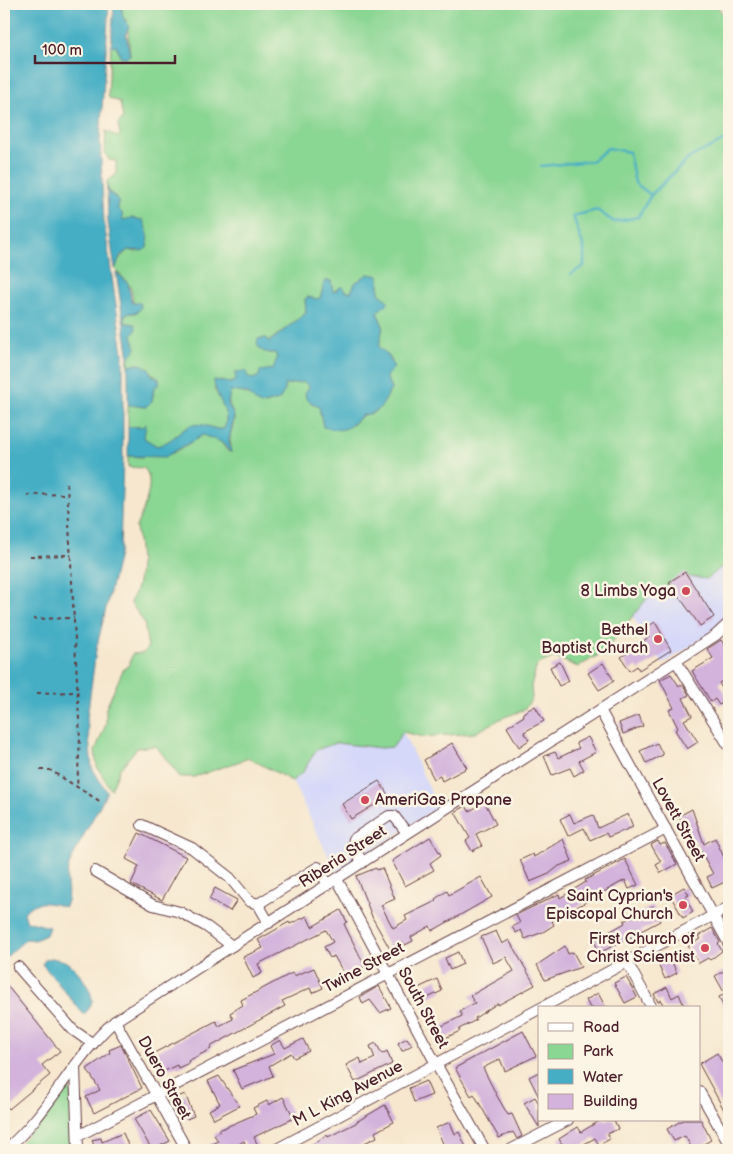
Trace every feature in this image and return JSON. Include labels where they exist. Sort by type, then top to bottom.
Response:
[{"type":"street","name":"Riberia Street","points":[[5,1150],[32,1123],[93,1044],[114,1021],[728,627]]},
{"type":"street","points":[[676,661],[729,746]]},
{"type":"street","name":"Lovett Street","points":[[600,710],[729,944]]},
{"type":"street","points":[[362,863],[353,844],[354,839],[359,834],[389,816],[394,816],[407,833]]},
{"type":"street","points":[[142,825],[192,848],[230,878],[250,901],[258,904],[269,923]]},
{"type":"street","name":"Twine Street","points":[[78,1136],[157,1096],[387,972],[666,829]]},
{"type":"street","points":[[258,904],[318,867],[328,885]]},
{"type":"street","points":[[95,871],[153,905],[180,912],[208,927],[232,946]]},
{"type":"street","name":"South Street","points":[[337,879],[436,1064],[485,1150]]},
{"type":"street","name":"M L King Avenue","points":[[544,1006],[729,907]]},
{"type":"street","points":[[627,962],[651,1006]]},
{"type":"street","points":[[18,967],[73,1030],[93,1044]]},
{"type":"street","name":"M L King Avenue","points":[[275,1150],[538,1009]]},
{"type":"street","name":"Duero Street","points":[[114,1021],[187,1150]]},
{"type":"street","points":[[75,1067],[78,1150]]},
{"type":"street","points":[[700,1094],[729,1144]]},
{"type":"street","points":[[510,1150],[564,1122]]},
{"type":"path","points":[[67,484],[80,739],[78,787]]},
{"type":"path","points":[[27,495],[68,494]]},
{"type":"path","points":[[30,556],[71,555]]},
{"type":"path","points":[[32,620],[74,618]]},
{"type":"path","points":[[36,694],[78,692]]},
{"type":"path","points":[[40,770],[50,770],[102,802]]},
{"type":"shaded area","points":[[729,561],[729,615],[713,631],[663,664],[632,616],[648,597],[682,576],[707,579]]},
{"type":"shaded area","points":[[403,732],[438,807],[337,874],[292,781],[303,772],[316,750],[336,743],[381,748]]},
{"type":"green space","points":[[121,4],[716,4],[729,23],[729,561],[707,579],[682,576],[648,597],[605,651],[578,667],[554,657],[537,665],[531,686],[532,698],[524,710],[502,718],[475,733],[423,737],[403,732],[393,747],[381,748],[336,743],[316,750],[303,772],[292,781],[249,758],[194,777],[180,777],[156,746],[137,748],[119,770],[111,790],[97,767],[95,751],[106,724],[106,708],[123,670],[129,665],[132,654],[143,653],[148,648],[144,622],[130,602],[137,585],[140,566],[136,527],[145,505],[149,481],[148,474],[144,468],[128,467],[128,456],[141,457],[173,453],[203,435],[221,442],[228,452],[231,445],[230,436],[234,420],[229,403],[230,391],[244,393],[266,404],[272,402],[284,385],[304,382],[309,387],[312,404],[319,407],[321,416],[353,425],[363,415],[377,410],[386,398],[391,389],[386,376],[392,360],[379,347],[383,326],[377,312],[386,299],[379,293],[379,276],[368,274],[355,283],[351,292],[337,290],[333,292],[331,281],[325,281],[320,298],[308,297],[305,299],[306,313],[268,342],[269,353],[275,353],[278,361],[273,369],[253,379],[235,372],[236,381],[214,389],[225,413],[226,424],[224,429],[197,424],[192,425],[157,446],[144,438],[142,427],[128,427],[128,405],[138,404],[143,407],[153,397],[154,387],[159,384],[159,379],[140,364],[130,365],[128,362],[132,336],[131,323],[125,323],[125,314],[135,313],[131,289],[115,268],[120,258],[128,250],[137,252],[143,220],[131,218],[123,221],[122,213],[118,209],[118,199],[107,190],[107,181],[116,175],[116,161],[109,160],[105,152],[106,131],[118,137],[120,135],[118,124],[123,118],[120,102],[109,98],[108,94],[111,46],[116,45],[120,56],[130,55],[127,21],[123,17]]},
{"type":"green space","points":[[65,1088],[69,1088],[71,1091],[73,1150],[14,1150],[48,1112]]},
{"type":"water","points":[[4,4],[109,4],[100,140],[104,222],[123,353],[123,460],[120,550],[96,650],[87,718],[92,768],[107,792],[69,866],[67,872],[68,896],[65,907],[37,903],[28,908],[24,913],[27,921],[49,927],[46,935],[35,940],[26,939],[4,959]]},
{"type":"water","points":[[114,4],[121,4],[123,17],[129,26],[126,33],[130,55],[126,58],[120,56],[116,45],[111,46]]},
{"type":"water","points":[[107,184],[109,193],[118,199],[118,209],[122,213],[123,220],[131,218],[143,220],[148,234],[147,248],[142,251],[128,250],[120,256],[115,270],[108,222]]},
{"type":"water","points":[[116,272],[128,283],[132,303],[140,303],[141,307],[138,312],[125,314],[125,323],[135,324],[136,330],[132,336],[136,348],[128,360]]},
{"type":"water","points":[[368,274],[379,276],[379,293],[389,302],[377,312],[383,326],[379,347],[388,355],[394,368],[386,376],[391,389],[378,410],[363,415],[353,424],[342,430],[337,430],[323,427],[319,407],[306,399],[305,393],[309,387],[304,382],[284,385],[285,390],[279,400],[260,405],[246,393],[230,391],[228,404],[234,416],[229,440],[231,453],[221,442],[203,435],[165,457],[128,456],[128,427],[142,427],[146,424],[144,438],[157,446],[192,425],[197,424],[224,429],[226,416],[214,380],[230,383],[236,381],[235,372],[246,371],[248,377],[253,379],[259,376],[260,371],[273,369],[277,358],[275,353],[266,352],[258,347],[258,339],[266,338],[269,342],[306,313],[305,299],[308,297],[320,298],[325,281],[331,281],[333,292],[342,286],[345,291],[351,292],[355,283]]},
{"type":"water","points":[[128,360],[130,365],[140,364],[149,368],[151,374],[159,379],[159,385],[154,387],[152,401],[146,407],[128,405]]},
{"type":"water","points":[[52,958],[65,961],[71,965],[87,985],[92,1001],[84,1015],[42,964],[46,959]]},
{"type":"building","name":"8 Limbs Yoga","points":[[685,572],[714,617],[700,626],[669,582]]},
{"type":"building","points":[[655,622],[671,650],[639,670],[637,666],[630,671],[621,657],[649,637],[644,629]]},
{"type":"building","points":[[721,640],[729,651],[729,677],[719,683],[729,700],[719,705],[715,699],[711,702],[692,671],[713,658],[707,649]]},
{"type":"building","points":[[560,662],[569,681],[559,686],[550,667]]},
{"type":"building","points":[[603,663],[614,681],[599,690],[588,673]]},
{"type":"building","points":[[671,674],[679,686],[683,685],[689,695],[683,698],[692,716],[684,720],[698,742],[687,749],[675,730],[678,728],[669,710],[674,708],[660,680]]},
{"type":"building","points":[[535,706],[544,721],[524,732],[529,740],[519,747],[507,727],[524,716],[523,713]]},
{"type":"building","points":[[639,715],[643,726],[623,734],[619,723]]},
{"type":"building","points":[[588,737],[596,752],[579,761],[584,770],[574,776],[570,768],[552,775],[544,756],[555,752],[558,758],[579,748],[576,743]]},
{"type":"building","points":[[452,743],[467,768],[442,781],[440,776],[434,779],[424,760]]},
{"type":"building","points":[[657,743],[663,755],[646,763],[640,751]]},
{"type":"building","name":"AmeriGas Propane","points":[[379,781],[389,796],[351,819],[342,804]]},
{"type":"building","points":[[485,803],[496,824],[476,834],[482,846],[472,851],[466,841],[470,838],[455,812],[466,806],[469,811]]},
{"type":"building","points":[[692,809],[704,844],[715,838],[729,868],[729,880],[712,888],[707,877],[713,874],[695,840],[687,842],[684,833],[687,832],[679,816]]},
{"type":"building","points":[[570,814],[574,823],[593,815],[598,828],[628,814],[633,827],[608,837],[606,833],[590,840],[584,828],[568,836],[560,819]]},
{"type":"building","points":[[139,833],[186,857],[162,900],[131,884],[139,866],[126,859]]},
{"type":"building","points":[[430,837],[441,855],[430,863],[434,870],[405,886],[392,861]]},
{"type":"building","points":[[563,839],[572,861],[530,882],[520,860],[533,854],[534,857]]},
{"type":"building","points":[[658,841],[660,845],[665,843],[677,864],[661,873],[656,865],[661,862],[651,845]]},
{"type":"building","points":[[625,859],[638,885],[629,889],[625,880],[552,921],[554,925],[543,932],[525,939],[521,930],[516,933],[512,927],[520,923],[516,915],[559,894],[560,898],[586,882],[585,880]]},
{"type":"building","points":[[376,868],[377,870],[382,868],[395,899],[381,905],[393,928],[407,920],[405,916],[436,901],[435,899],[447,891],[449,895],[481,877],[492,897],[432,931],[430,926],[411,937],[413,941],[390,949],[373,919],[356,876]]},
{"type":"building","name":"Saint Cyprian's Episcopal Church","points":[[684,887],[689,895],[685,897],[693,912],[683,918],[670,895]]},
{"type":"building","points":[[215,888],[237,900],[230,911],[209,899]]},
{"type":"building","points":[[653,906],[660,921],[641,931],[643,934],[633,939],[631,937],[599,953],[594,940]]},
{"type":"building","points":[[341,910],[347,922],[344,924],[365,966],[346,977],[334,956],[330,958],[324,947],[333,942],[326,930],[258,964],[262,973],[253,978],[243,957],[263,948],[258,940],[289,922],[290,924],[307,916],[312,927]]},
{"type":"building","name":"First Church of Christ Scientist","points":[[712,928],[720,942],[718,944],[722,951],[710,960],[708,958],[699,963],[688,946],[700,939],[698,936]]},
{"type":"building","points":[[496,931],[502,944],[509,940],[535,985],[498,1005],[498,1003],[475,1018],[476,1020],[459,1029],[460,1031],[441,1040],[436,1029],[462,1016],[460,1011],[475,1003],[470,996],[514,971],[506,957],[493,963],[481,937]]},
{"type":"building","points":[[565,946],[568,954],[573,952],[581,967],[545,980],[537,965]]},
{"type":"building","points":[[458,952],[463,964],[450,970],[445,958]]},
{"type":"building","points":[[668,954],[677,973],[665,979],[656,960]]},
{"type":"building","points":[[314,968],[323,988],[312,993],[310,988],[282,1001],[285,1006],[210,1047],[211,1049],[188,1061],[189,1063],[178,1068],[177,1065],[160,1073],[152,1054],[216,1021],[219,1026],[233,1019],[230,1013],[243,1005],[241,1000],[292,973],[294,976]]},
{"type":"building","points":[[729,968],[729,1018],[719,997],[725,994],[715,976]]},
{"type":"building","points":[[626,977],[637,997],[625,1003],[614,983]]},
{"type":"building","points":[[437,979],[442,991],[421,1001],[416,989]]},
{"type":"building","points":[[4,982],[60,1051],[42,1065],[50,1075],[9,1109],[4,1103]]},
{"type":"building","points":[[379,986],[391,1008],[380,1013],[370,1000],[363,1004],[360,997]]},
{"type":"building","points":[[667,987],[672,998],[679,994],[684,1006],[663,1006],[661,1000],[658,1002],[654,994]]},
{"type":"building","points":[[598,993],[605,1006],[589,1006],[586,1000]]},
{"type":"building","points":[[523,1031],[536,1056],[505,1071],[500,1059],[483,1068],[508,1115],[512,1114],[522,1136],[517,1139],[513,1132],[499,1138],[474,1094],[471,1096],[455,1068]]},
{"type":"building","points":[[407,1038],[412,1045],[402,1051],[398,1043]]},
{"type":"building","points":[[303,1039],[309,1051],[294,1058],[291,1053],[269,1066],[273,1076],[242,1089],[233,1070],[274,1054],[270,1046],[280,1040],[285,1048]]},
{"type":"building","points":[[376,1043],[382,1054],[387,1051],[392,1064],[355,1082],[346,1065],[360,1058],[362,1064],[375,1058],[370,1046]]},
{"type":"building","points":[[121,1045],[142,1088],[94,1113],[86,1097],[100,1090],[87,1069],[110,1053],[109,1050]]},
{"type":"building","points":[[717,1053],[729,1074],[729,1119],[700,1066],[700,1063]]},
{"type":"building","points":[[538,1072],[538,1095],[529,1077]]},
{"type":"building","points":[[219,1076],[239,1106],[214,1119],[209,1110],[220,1104],[208,1081]]},
{"type":"building","points":[[426,1081],[432,1095],[414,1102],[409,1088]]},
{"type":"building","points":[[185,1094],[194,1116],[187,1119],[178,1097]]},
{"type":"building","points":[[283,1097],[294,1118],[254,1137],[258,1146],[247,1150],[244,1141],[229,1150],[198,1150],[218,1141],[214,1135],[219,1130],[256,1114],[253,1108],[267,1101],[269,1105]]},
{"type":"building","points":[[535,1097],[538,1102],[539,1127],[524,1103]]},
{"type":"building","points":[[385,1105],[394,1122],[375,1132],[377,1137],[358,1146],[359,1150],[304,1150],[327,1135],[328,1137],[356,1123]]},
{"type":"building","points":[[151,1110],[170,1141],[152,1150],[134,1119]]},
{"type":"building","points":[[701,1120],[711,1140],[693,1150],[685,1136],[674,1141],[667,1129],[679,1122],[700,1122]]},
{"type":"building","points":[[450,1122],[455,1134],[459,1132],[466,1147],[459,1150],[446,1150],[436,1128]]},
{"type":"building","points":[[598,1122],[615,1122],[618,1129],[607,1134],[610,1139],[599,1145],[595,1138],[577,1148],[579,1150],[550,1150],[562,1144],[559,1139],[578,1127],[581,1132]]},
{"type":"building","points":[[123,1133],[128,1145],[116,1150],[113,1147],[86,1150],[94,1146],[92,1140],[101,1138],[102,1142]]},
{"type":"waterway","points":[[541,166],[592,161],[608,148],[629,152],[635,183],[651,195],[689,158],[729,138]]},
{"type":"waterway","points":[[571,274],[584,266],[584,248],[573,216],[597,210],[614,222],[638,217],[651,195]]},
{"type":"place","name":"8 Limbs Yoga","points":[[686,591]]},
{"type":"place","name":"Bethel Baptist Church","points":[[658,639]]},
{"type":"place","name":"AmeriGas Propane","points":[[365,800]]},
{"type":"place","name":"Saint Cyprian's Episcopal Church","points":[[683,905]]},
{"type":"place","name":"First Church of Christ Scientist","points":[[705,948]]}]
